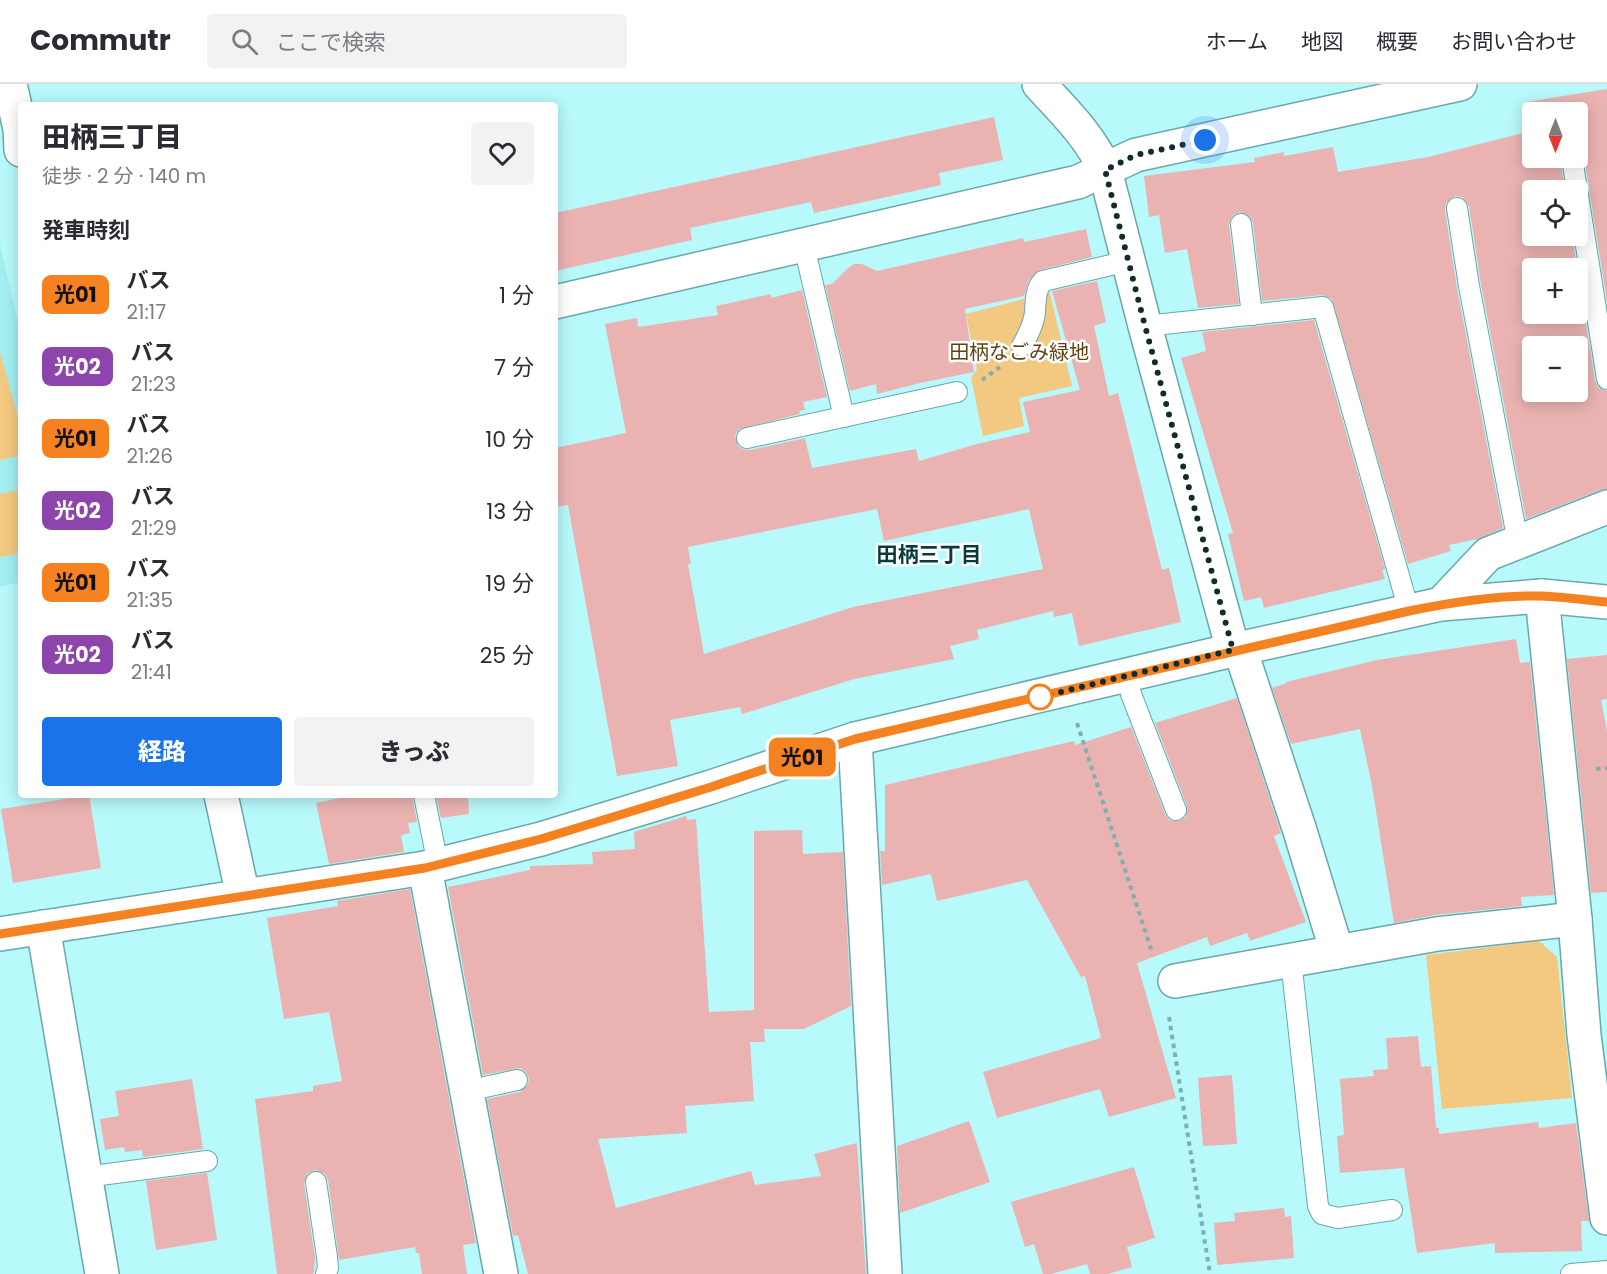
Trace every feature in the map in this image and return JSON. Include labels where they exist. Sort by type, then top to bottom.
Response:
[{"type":"street","points":[[10,84],[18,120]]},
{"type":"street","points":[[1039,84],[1089,141],[1105,170],[1145,326],[1237,650],[1300,831],[1337,952]]},
{"type":"street","points":[[558,302],[1078,182],[1136,155],[1460,84]]},
{"type":"street","points":[[1441,604],[1488,554],[1607,507]]},
{"type":"street","points":[[1542,596],[1575,919],[1584,1035],[1605,1179],[1607,1218]]},
{"type":"street","points":[[0,934],[431,866],[541,839],[711,787],[855,739],[1441,604],[1542,596],[1607,602]]},
{"type":"street","points":[[855,739],[885,1274]]},
{"type":"street","points":[[222,798],[243,896]]},
{"type":"street","points":[[431,866],[467,1091],[501,1274]]},
{"type":"street","points":[[1175,981],[1437,934],[1575,919]]},
{"type":"street","points":[[43,927],[102,1274]]},
{"type":"lane","points":[[1457,208],[1469,286],[1518,542]]},
{"type":"lane","points":[[1241,224],[1252,315]]},
{"type":"lane","points":[[804,246],[844,417]]},
{"type":"lane","points":[[1587,246],[1607,379]]},
{"type":"lane","points":[[1022,346],[1034,318],[1037,287],[1043,281],[1128,261]]},
{"type":"lane","points":[[1145,326],[1323,307],[1409,611]]},
{"type":"lane","points":[[747,438],[957,392]]},
{"type":"lane","points":[[1127,676],[1131,694],[1176,810]]},
{"type":"lane","points":[[424,798],[431,866]]},
{"type":"lane","points":[[1291,960],[1318,1206],[1322,1214],[1338,1218],[1392,1210]]},
{"type":"lane","points":[[467,1091],[517,1080]]},
{"type":"lane","points":[[85,1177],[207,1161]]},
{"type":"lane","points":[[316,1182],[327,1257],[326,1274]]},
{"type":"lane","points":[[1571,1274],[1607,1271]]},
{"type":"path","points":[[957,392],[973,387],[992,374],[1022,346]]},
{"type":"shaded area","points":[[0,244],[18,323],[18,583],[0,587]]},
{"type":"green space","name":"田柄なごみ緑地","points":[[1049,289],[1072,386],[1019,398],[1024,426],[983,436],[971,378],[977,369],[966,314],[1032,297]]},
{"type":"green space","points":[[0,352],[18,417],[18,456],[0,460]]},
{"type":"green space","points":[[18,490],[18,554],[0,557],[0,494]]},
{"type":"green space","points":[[1539,941],[1557,957],[1572,1098],[1442,1109],[1426,955]]},
{"type":"building","points":[[1607,89],[1607,302],[1588,180],[1586,168],[1588,168],[1588,102],[1526,102]]},
{"type":"building","points":[[994,117],[1003,160],[939,173],[941,185],[814,213],[811,202],[690,228],[692,240],[558,270],[558,212]]},
{"type":"building","points":[[1522,133],[1522,168],[1562,168],[1563,180],[1522,180],[1522,246],[1574,246],[1575,258],[1522,258],[1522,324],[1586,324],[1588,336],[1522,336],[1522,402],[1588,402],[1588,336],[1595,381],[1598,387],[1607,391],[1607,489],[1526,519],[1481,284],[1469,206],[1462,197],[1455,196],[1446,203],[1445,210],[1457,288],[1503,528],[1477,539],[1449,545],[1451,551],[1408,564],[1332,299],[1322,295],[1262,301],[1253,223],[1250,216],[1240,212],[1233,215],[1229,225],[1239,304],[1198,308],[1187,249],[1165,253],[1159,215],[1149,217],[1144,176],[1255,162],[1254,158],[1284,152],[1284,156],[1333,147],[1338,172],[1428,157]]},
{"type":"building","points":[[1086,229],[1092,257],[1040,270],[1029,280],[1024,296],[965,309],[974,372],[877,394],[876,384],[850,391],[825,285],[832,284],[848,268],[854,264],[862,264],[877,271],[1023,238],[1024,242]]},
{"type":"building","points":[[1097,281],[1106,322],[1094,326],[1109,396],[1118,393],[1162,570],[1169,568],[1181,622],[1079,646],[1072,613],[1054,617],[1053,611],[977,630],[979,639],[950,646],[954,659],[854,679],[742,714],[740,707],[670,720],[678,766],[617,776],[568,505],[558,507],[558,447],[626,433],[605,324],[637,318],[638,327],[718,315],[716,306],[771,294],[771,298],[802,290],[827,397],[803,402],[805,410],[799,411],[800,414],[739,429],[735,435],[738,446],[750,450],[805,438],[812,468],[916,449],[919,461],[1030,432],[1023,402],[1080,390],[1052,291]],"holes":[[[877,509],[884,541],[1029,509],[1043,569],[853,607],[704,654],[688,564],[691,564],[688,547]]]},
{"type":"building","points":[[1314,320],[1385,569],[1382,570],[1385,579],[1264,608],[1261,597],[1244,601],[1228,534],[1233,533],[1181,358],[1206,351],[1202,332]]},
{"type":"building","points":[[1516,639],[1520,663],[1530,662],[1554,895],[1521,897],[1522,906],[1435,915],[1394,923],[1372,786],[1360,729],[1291,744],[1272,688],[1286,682],[1377,660]]},
{"type":"building","points":[[1607,655],[1607,699],[1601,700],[1607,731],[1607,892],[1591,893],[1567,659]]},
{"type":"building","points":[[1237,698],[1281,833],[1274,836],[1306,922],[1250,941],[1247,933],[1210,946],[1207,937],[1137,963],[1176,1098],[1109,1117],[1100,1089],[997,1118],[983,1072],[1101,1038],[1085,976],[1081,977],[1027,880],[937,901],[931,874],[882,885],[880,851],[885,851],[885,785],[1074,741],[1075,745],[1131,727],[1165,814],[1169,820],[1180,821],[1186,817],[1187,806],[1155,723]]},
{"type":"building","points":[[70,798],[89,798],[101,868],[13,883],[1,809]]},
{"type":"building","points":[[340,798],[413,798],[417,822],[408,823],[410,833],[401,835],[404,852],[329,864],[316,803]]},
{"type":"building","points":[[437,798],[468,798],[469,814],[441,818]]},
{"type":"building","points":[[686,816],[687,820],[696,819],[709,1012],[754,1010],[754,831],[802,830],[803,854],[843,852],[851,1006],[804,1029],[764,1029],[765,1042],[750,1042],[754,1101],[685,1106],[687,1133],[598,1139],[616,1208],[751,1171],[755,1185],[821,1176],[814,1154],[857,1143],[866,1274],[528,1274],[518,1235],[513,1236],[487,1099],[520,1092],[528,1084],[529,1078],[520,1068],[483,1075],[448,887],[530,870],[530,866],[593,864],[592,852],[635,849],[634,832]]},
{"type":"building","points":[[410,889],[476,1243],[463,1245],[467,1274],[422,1274],[419,1253],[416,1253],[415,1247],[339,1260],[328,1180],[325,1174],[315,1170],[308,1173],[304,1183],[315,1258],[313,1274],[277,1274],[255,1099],[313,1091],[313,1086],[342,1081],[329,1012],[284,1019],[267,918],[338,906],[337,901]]},
{"type":"building","points":[[1418,1036],[1421,1067],[1431,1066],[1436,1128],[1439,1128],[1439,1134],[1538,1122],[1539,1128],[1576,1123],[1589,1221],[1581,1221],[1582,1251],[1495,1253],[1495,1243],[1417,1253],[1404,1168],[1340,1173],[1337,1136],[1344,1135],[1340,1079],[1374,1076],[1373,1070],[1388,1069],[1386,1038]]},
{"type":"building","points":[[1232,1075],[1237,1144],[1203,1146],[1198,1078]]},
{"type":"building","points":[[192,1079],[203,1149],[143,1157],[142,1150],[125,1152],[124,1147],[105,1150],[100,1119],[119,1116],[115,1091]]},
{"type":"building","points":[[969,1121],[990,1182],[900,1213],[897,1146]]},
{"type":"building","points":[[1134,1167],[1155,1238],[1127,1247],[1132,1267],[1108,1274],[1090,1274],[1087,1264],[1043,1274],[1034,1244],[1025,1247],[1011,1202]]},
{"type":"building","points":[[207,1173],[217,1240],[156,1250],[146,1181]]},
{"type":"building","points":[[1284,1208],[1285,1217],[1291,1216],[1294,1258],[1217,1265],[1214,1223],[1235,1221],[1234,1213]]},
{"type":"bus line","name":"光01","points":[[0,934],[425,868],[541,839],[711,787],[855,739],[1233,650],[1441,604],[1542,596],[1607,602]]},
{"type":"district","name":"田柄三丁目","points":[[929,555]]},
{"type":"route","points":[[1040,697],[1233,650],[1105,170],[1136,155],[1205,140]]}]
